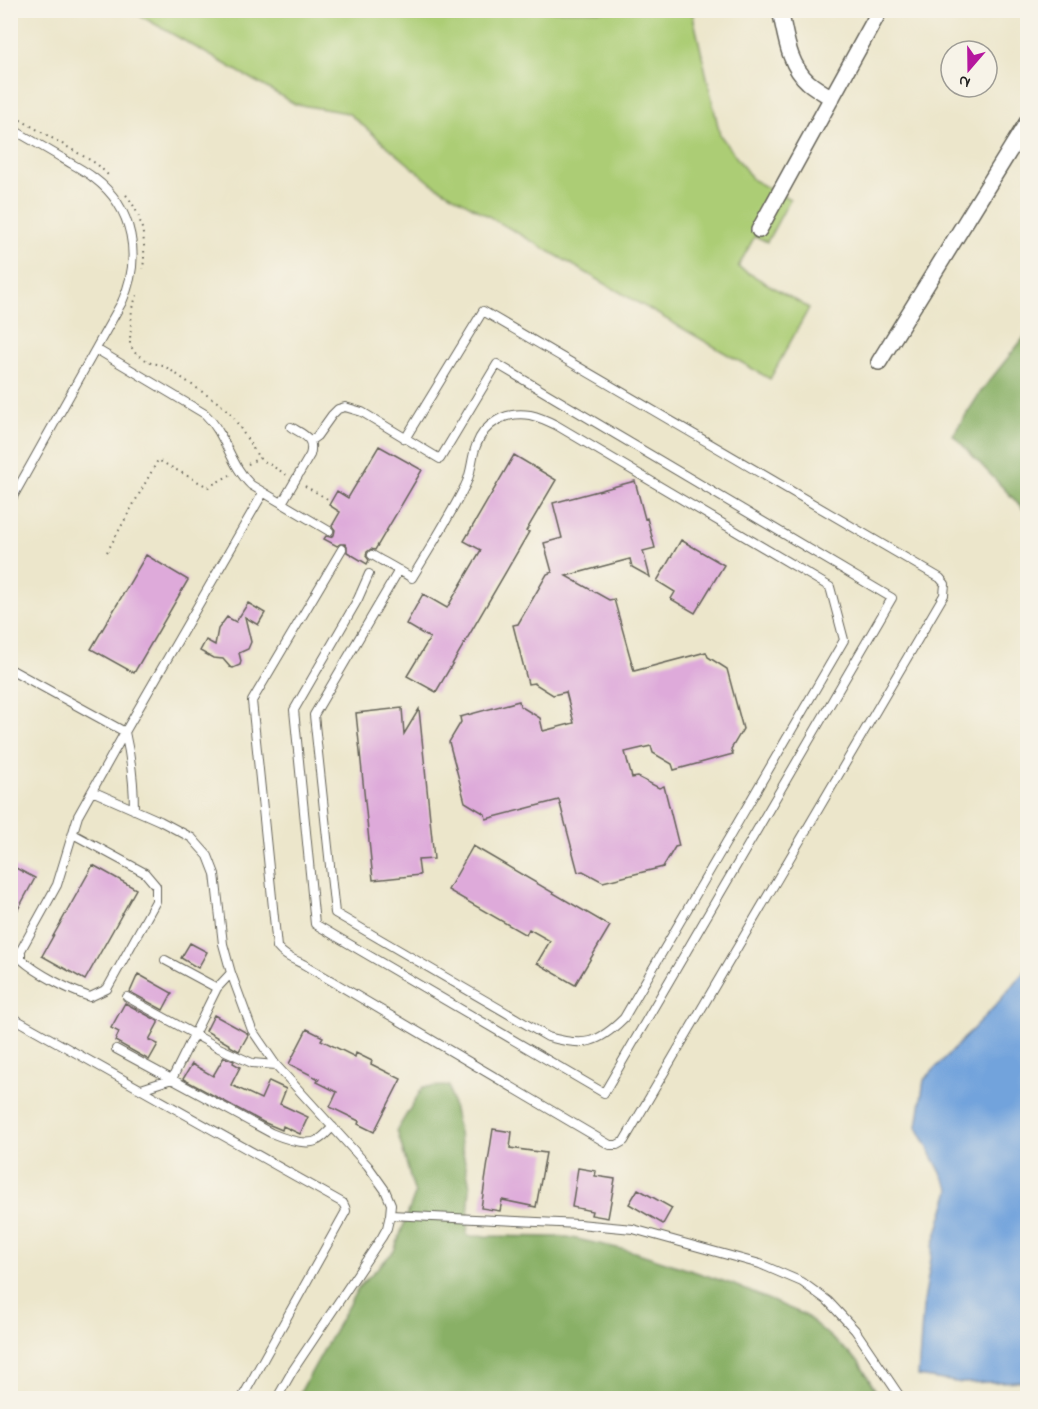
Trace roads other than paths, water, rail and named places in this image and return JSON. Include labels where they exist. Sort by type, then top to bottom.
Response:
[{"type":"street","points":[[780,10],[792,60],[799,73],[810,84],[832,98]]},
{"type":"street","points":[[759,230],[880,10]]},
{"type":"street","points":[[879,362],[1028,121]]},
{"type":"lane","points":[[10,128],[95,178],[113,197],[126,220],[133,245],[133,268],[122,302],[10,502]]},
{"type":"lane","points":[[342,549],[252,701],[277,947],[287,957],[303,964],[610,1144],[617,1145],[624,1141],[944,595],[945,584],[940,578],[483,311],[405,439]]},
{"type":"lane","points":[[96,349],[205,414],[219,429],[244,479],[263,493],[330,531]]},
{"type":"lane","points":[[310,441],[317,436],[332,414],[338,409],[345,408],[362,412],[440,459],[496,364],[892,598],[604,1092],[315,924],[294,710],[358,599],[369,574]]},
{"type":"lane","points":[[372,555],[399,570],[412,578],[466,485],[475,450],[484,430],[504,417],[529,415],[556,425],[830,587],[844,640],[624,1018],[602,1037],[589,1042],[574,1043],[548,1037],[335,913],[314,715],[399,570]]},
{"type":"lane","points":[[282,503],[312,451],[307,437],[291,427]]},
{"type":"lane","points":[[10,957],[21,950],[57,885],[78,816],[263,493]]},
{"type":"lane","points":[[10,669],[125,732]]},
{"type":"lane","points":[[125,732],[134,780],[134,810]]},
{"type":"lane","points":[[92,792],[192,838],[208,856],[215,874],[223,944],[252,1029],[276,1065],[368,1166],[385,1190],[391,1204],[387,1228],[382,1237],[293,1370],[277,1398]]},
{"type":"lane","points":[[21,950],[21,959],[29,966],[75,992],[90,997],[107,989],[156,901],[156,886],[145,873],[73,834]]},
{"type":"lane","points":[[165,960],[217,988]]},
{"type":"lane","points":[[141,1089],[172,1079],[217,988],[231,973]]},
{"type":"lane","points":[[128,997],[219,1048],[252,1063],[276,1065]]},
{"type":"lane","points":[[10,1016],[345,1206],[346,1211],[242,1398]]},
{"type":"lane","points":[[116,1049],[271,1133],[290,1140],[312,1143],[319,1140],[333,1127]]},
{"type":"lane","points":[[390,1215],[579,1224],[633,1229],[760,1264],[802,1282],[828,1301],[855,1330],[901,1398]]},
{"type":"water","points":[[1027,969],[1027,1381],[962,1383],[918,1376],[923,1308],[933,1246],[950,1190],[917,1127],[924,1080]]}]
